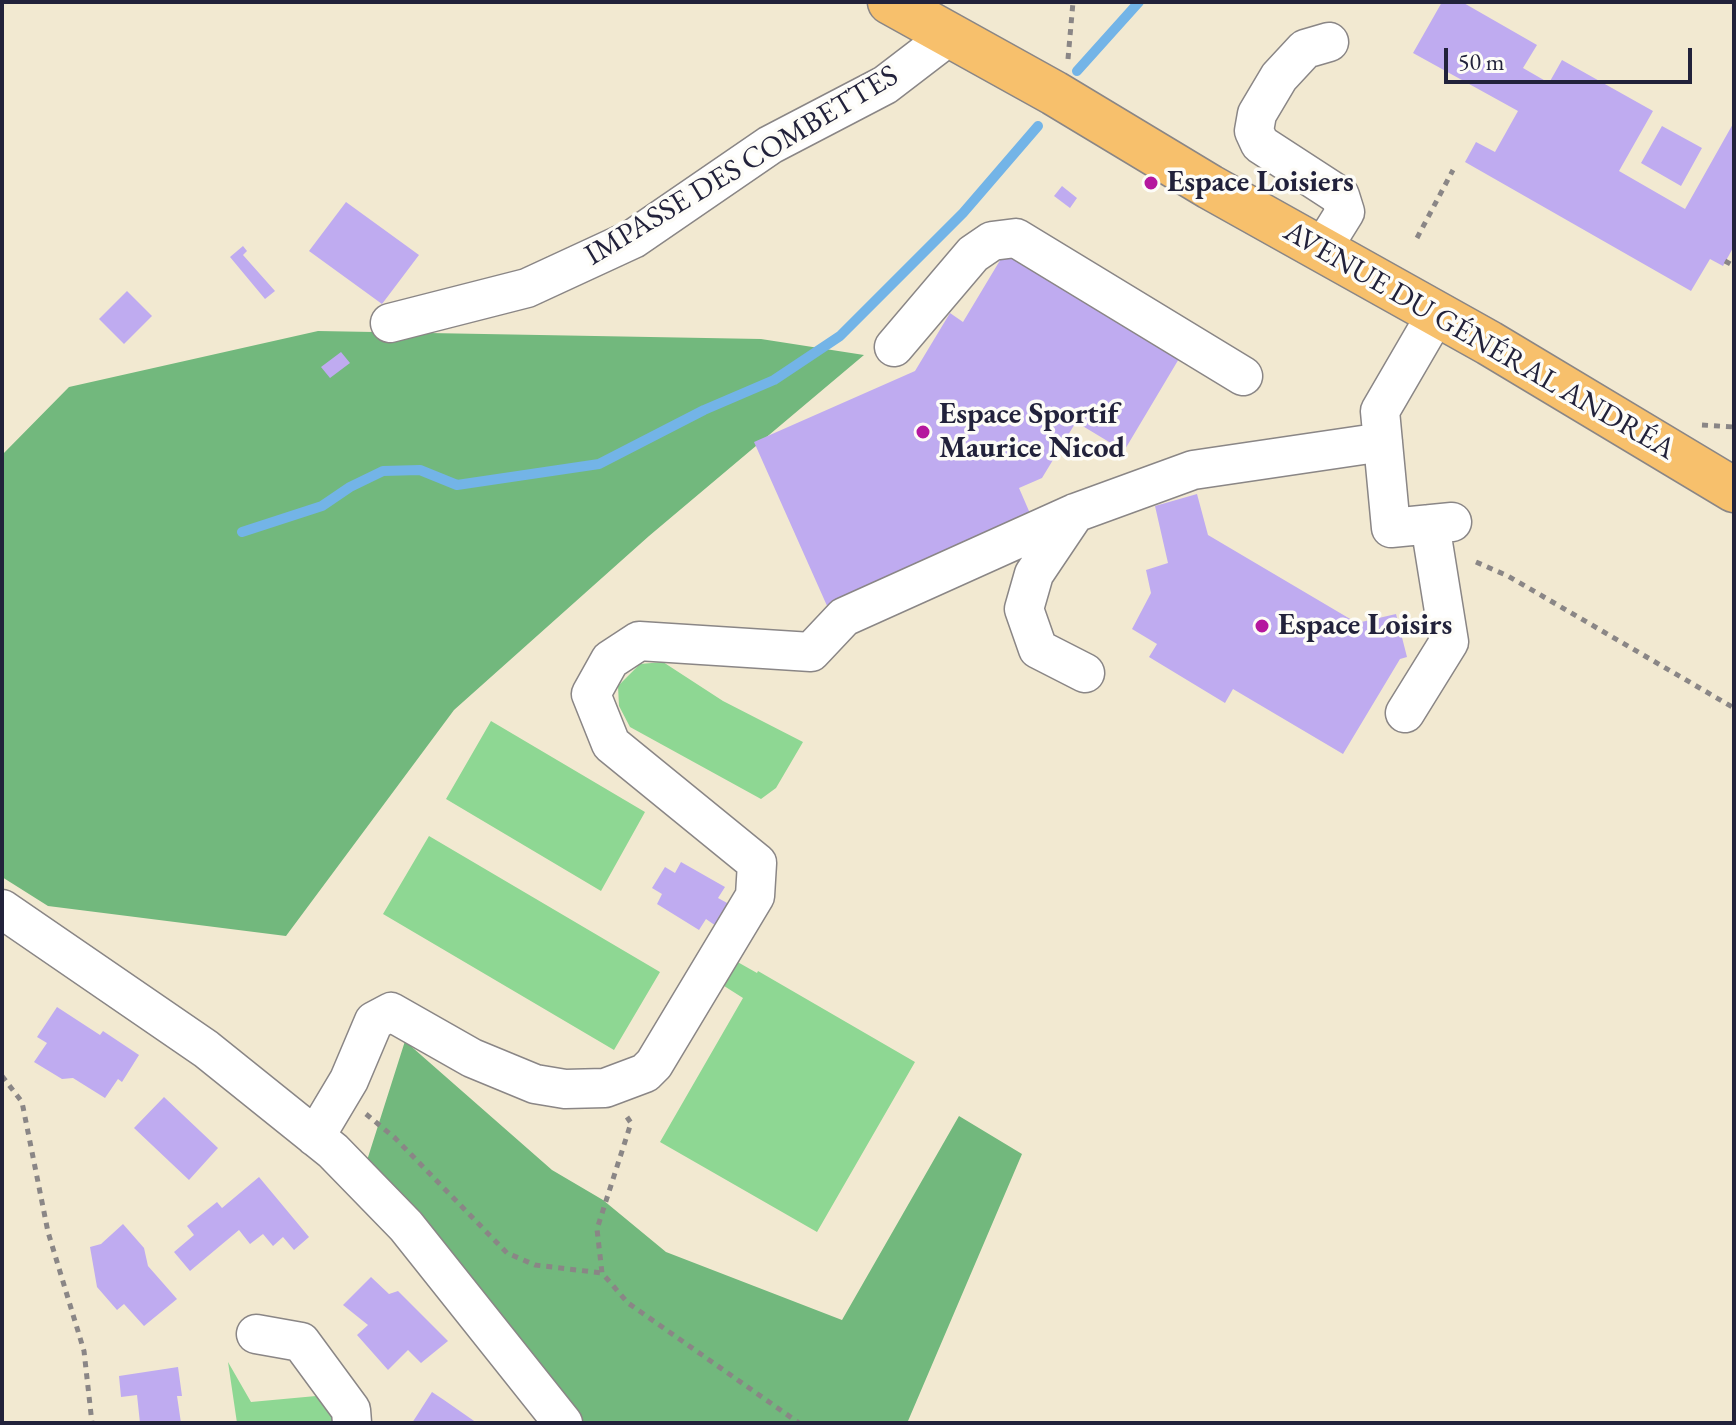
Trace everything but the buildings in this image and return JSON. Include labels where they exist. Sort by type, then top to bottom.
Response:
[{"type":"main road","name":"AVENUE DU GÉNÉRAL ANDRÉA","points":[[890,2],[1054,93],[1210,187],[1437,313],[1734,490]]},
{"type":"street","name":"IMPASSE DES COMBETTES","points":[[390,323],[527,288],[633,239],[770,145],[885,85],[949,36]]},
{"type":"street","points":[[1322,249],[1345,212],[1340,196],[1260,144],[1254,131],[1257,114],[1279,77],[1305,49],[1329,42]]},
{"type":"street","points":[[894,347],[973,254],[992,241],[1016,238],[1243,376]]},
{"type":"street","points":[[1405,713],[1449,642],[1441,523],[1391,528],[1380,411],[1437,313]]},
{"type":"street","points":[[315,1137],[341,1094],[374,1021],[391,1012],[472,1058],[523,1080],[565,1089],[605,1088],[645,1073],[654,1064],[755,896],[757,863],[611,744],[591,694],[610,660],[639,641],[811,652],[844,617],[1075,513],[1193,470],[1383,442]]},
{"type":"street","points":[[1075,513],[1034,574],[1024,609],[1038,649],[1085,673]]},
{"type":"street","points":[[2,909],[206,1049],[315,1137],[406,1226],[563,1423]]},
{"type":"street","points":[[256,1334],[301,1342],[351,1410],[352,1423]]},
{"type":"path","points":[[1054,93],[1069,58],[1073,2]]},
{"type":"path","points":[[1417,238],[1453,170]]},
{"type":"path","points":[[1725,261],[1734,266]]},
{"type":"path","points":[[1697,424],[1734,427]]},
{"type":"path","points":[[1476,562],[1508,576],[1734,708]]},
{"type":"path","points":[[2,1076],[22,1102],[48,1232],[84,1351],[92,1423]]},
{"type":"path","points":[[605,1088],[631,1123],[597,1229],[602,1273],[628,1303],[799,1423]]},
{"type":"path","points":[[341,1094],[395,1138],[507,1253],[535,1265],[602,1273]]},
{"type":"green space","points":[[318,331],[761,339],[864,355],[649,536],[454,710],[286,936],[48,906],[2,877],[2,455],[69,387]]},
{"type":"green space","points":[[663,662],[723,701],[803,742],[776,788],[761,799],[630,727],[619,706],[618,686],[640,664]]},
{"type":"green space","points":[[491,721],[645,812],[601,891],[446,799]]},
{"type":"green space","points":[[429,836],[660,972],[614,1050],[383,914]]},
{"type":"green space","points":[[734,960],[915,1062],[817,1232],[660,1142],[743,998],[721,984]]},
{"type":"green space","points":[[405,1041],[552,1170],[603,1200],[666,1252],[842,1320],[959,1116],[1022,1154],[908,1421],[911,1423],[570,1423],[363,1173]]},
{"type":"green space","points":[[228,1362],[251,1402],[327,1395],[337,1423],[237,1423]]},
{"type":"waterway","points":[[1077,71],[1139,2]]},
{"type":"waterway","points":[[242,532],[322,506],[350,487],[383,471],[420,470],[457,485],[599,464],[704,410],[774,380],[840,336],[963,213],[1038,126]]},
{"type":"place","name":"Espace Loisiers","points":[[1151,183]]},
{"type":"place","name":"Espace Sportif Maurice Nicod","points":[[923,432]]},
{"type":"place","name":"Espace Loisirs","points":[[1262,626]]}]
